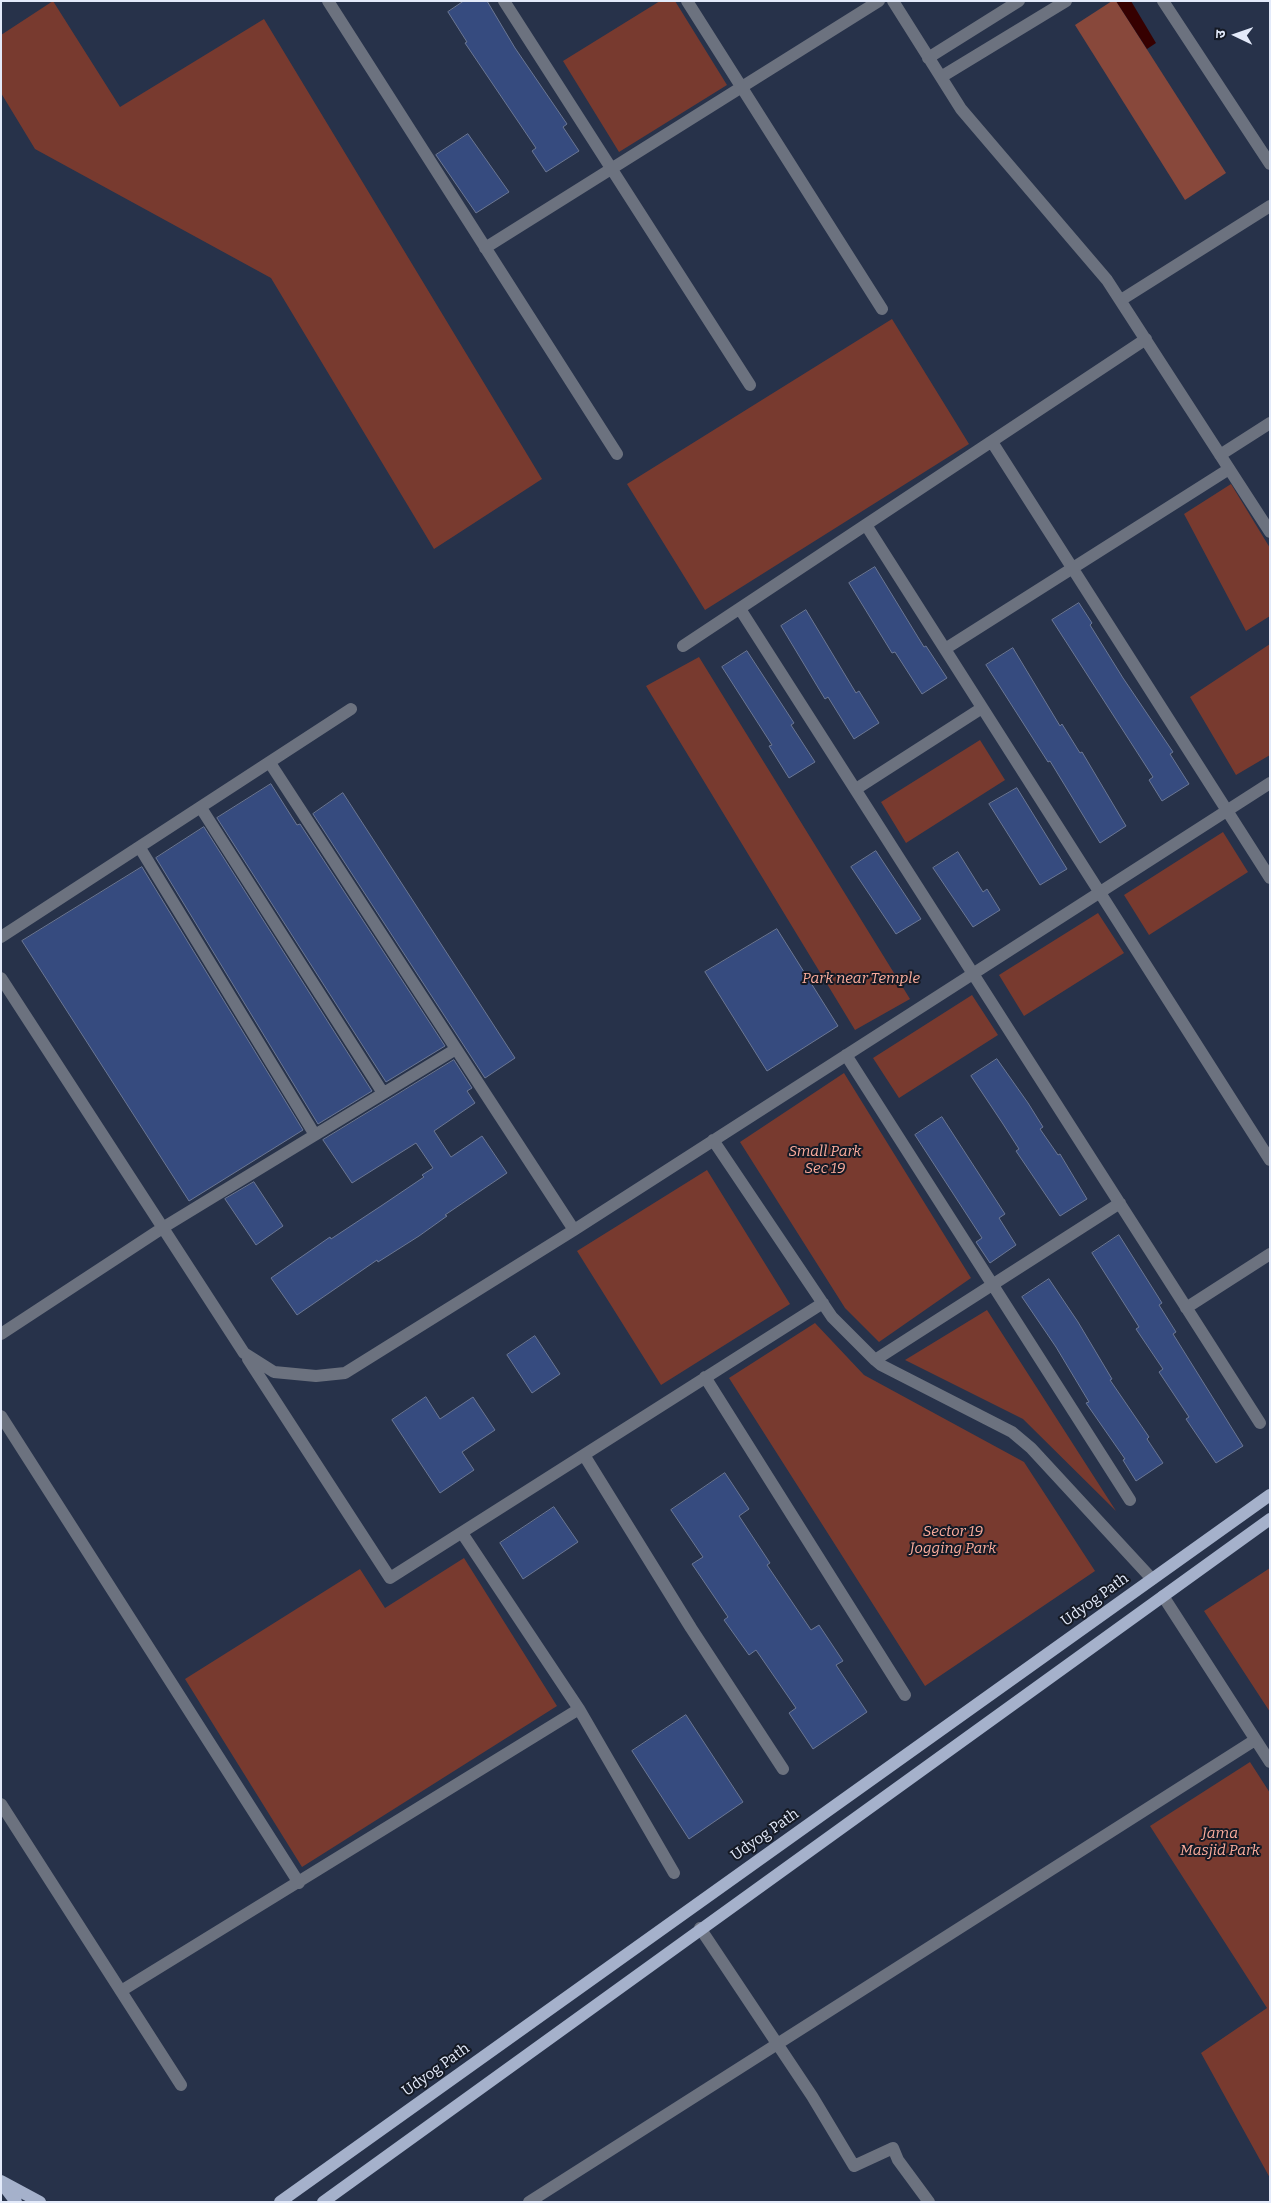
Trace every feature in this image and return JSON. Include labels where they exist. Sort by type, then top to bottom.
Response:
[{"type":"main road","name":"Udyog Path","points":[[280,2202],[1270,1495]]},
{"type":"main road","points":[[323,2202],[700,1928],[1270,1519]]},
{"type":"main road","points":[[1,2182],[16,2202]]},
{"type":"main road","points":[[1,2182],[40,2202]]},
{"type":"street","points":[[328,1],[617,454]]},
{"type":"street","points":[[504,1],[750,385]]},
{"type":"street","points":[[687,1],[882,309]]},
{"type":"street","points":[[485,248],[879,1]]},
{"type":"street","points":[[893,1],[961,109],[1107,280],[1270,532]]},
{"type":"street","points":[[928,58],[1019,1]]},
{"type":"street","points":[[941,77],[1066,1]]},
{"type":"street","points":[[1163,1],[1270,164]]},
{"type":"street","points":[[1120,300],[1270,206]]},
{"type":"street","points":[[683,646],[1146,339]]},
{"type":"street","points":[[1220,455],[1270,423]]},
{"type":"street","points":[[992,442],[1270,878]]},
{"type":"street","points":[[945,649],[1229,469]]},
{"type":"street","points":[[866,525],[1270,1160]]},
{"type":"street","points":[[740,609],[1260,1423]]},
{"type":"street","points":[[856,789],[982,708]]},
{"type":"street","points":[[1,937],[351,710]]},
{"type":"street","points":[[270,763],[574,1230]]},
{"type":"street","points":[[244,1353],[274,1372],[316,1376],[345,1373],[574,1230],[1270,783]]},
{"type":"street","points":[[201,808],[383,1093]]},
{"type":"street","points":[[140,848],[315,1135]]},
{"type":"street","points":[[1,978],[390,1578],[823,1303]]},
{"type":"street","points":[[1,1334],[164,1227],[456,1049]]},
{"type":"street","points":[[846,1055],[1130,1500]]},
{"type":"street","points":[[713,1140],[832,1317],[881,1365],[1012,1432],[1031,1448],[1152,1579]]},
{"type":"street","points":[[875,1360],[1120,1203]]},
{"type":"street","points":[[1186,1308],[1270,1254]]},
{"type":"street","points":[[705,1377],[905,1695]]},
{"type":"street","points":[[1,1416],[299,1883]]},
{"type":"street","points":[[584,1455],[691,1628],[783,1769]]},
{"type":"street","points":[[462,1533],[579,1709],[674,1873]]},
{"type":"street","points":[[1163,1596],[1270,1762]]},
{"type":"street","points":[[121,1991],[579,1709]]},
{"type":"street","points":[[534,2200],[1255,1740]]},
{"type":"street","points":[[1,1804],[182,2085]]},
{"type":"street","points":[[700,1928],[812,2096],[854,2166],[893,2148],[898,2160],[929,2202]]},
{"type":"green space","points":[[53,1],[120,107],[264,19],[542,479],[434,549],[271,278],[35,149],[1,93],[1,35]]},
{"type":"green space","points":[[660,1],[675,1],[727,85],[619,152],[563,61]]},
{"type":"green space","points":[[892,319],[969,444],[705,610],[627,484]]},
{"type":"green space","points":[[1231,484],[1270,548],[1270,616],[1246,631],[1184,514]]},
{"type":"green space","points":[[1270,644],[1270,755],[1236,775],[1190,697]]},
{"type":"green space","name":"Park near Temple","points":[[699,657],[910,999],[855,1030],[646,686]]},
{"type":"green space","points":[[980,740],[1005,780],[906,843],[881,802]]},
{"type":"green space","points":[[1223,832],[1248,872],[1149,935],[1124,895]]},
{"type":"green space","points":[[1098,913],[1124,953],[1024,1016],[999,975]]},
{"type":"green space","points":[[972,995],[998,1035],[899,1098],[873,1058]]},
{"type":"green space","name":"Small Park Sec 19","points":[[844,1073],[971,1278],[879,1342],[845,1308],[740,1142]]},
{"type":"green space","points":[[707,1170],[790,1304],[661,1385],[577,1251]]},
{"type":"green space","points":[[987,1310],[1116,1511],[1023,1419],[905,1360]]},
{"type":"green space","name":"Sector 19 Jogging Park","points":[[815,1323],[864,1375],[1024,1462],[1095,1571],[925,1686],[729,1378]]},
{"type":"green space","points":[[464,1558],[557,1706],[302,1867],[185,1679],[360,1569],[385,1608]]},
{"type":"green space","points":[[1270,1568],[1270,1712],[1204,1611]]},
{"type":"green space","name":"Jama Masjid Park","points":[[1250,1762],[1270,1793],[1270,2178],[1201,2053],[1267,2008],[1150,1826]]},
{"type":"shaded area","points":[[1112,1],[1116,1],[1226,173],[1185,200],[1075,25]]},
{"type":"shaded area","points":[[1116,1],[1131,1],[1156,43],[1147,49]]},
{"type":"building","points":[[464,1],[487,1],[515,48],[567,124],[563,127],[579,151],[546,172],[532,151],[536,148],[465,43],[467,42],[448,12]]},
{"type":"building","points":[[468,134],[509,192],[476,213],[436,155]]},
{"type":"building","points":[[875,567],[924,647],[926,646],[947,678],[922,694],[895,652],[892,653],[849,583]]},
{"type":"building","points":[[1079,603],[1092,623],[1090,625],[1123,678],[1173,752],[1170,754],[1189,784],[1162,801],[1149,780],[1153,777],[1052,620]]},
{"type":"building","points":[[806,610],[856,693],[859,691],[879,723],[854,739],[828,697],[825,699],[781,626]]},
{"type":"building","points":[[1013,648],[1060,726],[1062,724],[1080,753],[1082,752],[1126,826],[1100,843],[1050,761],[1048,762],[986,665]]},
{"type":"building","points":[[747,651],[794,723],[791,725],[815,762],[789,778],[769,746],[772,745],[722,667]]},
{"type":"building","points":[[271,784],[297,825],[300,824],[445,1046],[386,1082],[217,818]]},
{"type":"building","points":[[1017,788],[1067,869],[1040,885],[989,804]]},
{"type":"building","points":[[343,793],[515,1058],[485,1078],[313,814]]},
{"type":"building","points":[[204,827],[372,1091],[318,1124],[156,858]]},
{"type":"building","points":[[876,851],[921,919],[896,934],[851,867]]},
{"type":"building","points":[[958,852],[983,892],[987,889],[1000,910],[973,927],[933,868]]},
{"type":"building","points":[[142,867],[303,1130],[189,1201],[22,941]]},
{"type":"building","points":[[777,929],[838,1026],[767,1071],[705,972]]},
{"type":"building","points":[[997,1059],[1028,1103],[1043,1127],[1040,1129],[1058,1155],[1060,1154],[1087,1199],[1060,1216],[1016,1151],[1019,1149],[971,1076]]},
{"type":"building","points":[[454,1060],[472,1088],[467,1091],[475,1103],[434,1131],[451,1157],[482,1136],[507,1173],[445,1215],[447,1216],[419,1236],[378,1262],[377,1260],[297,1315],[271,1278],[330,1237],[331,1239],[424,1177],[422,1175],[433,1168],[416,1143],[352,1183],[323,1140]]},
{"type":"building","points":[[942,1117],[1005,1214],[999,1218],[1016,1245],[990,1263],[976,1242],[982,1238],[915,1135]]},
{"type":"building","points":[[254,1182],[283,1226],[256,1245],[225,1199]]},
{"type":"building","points":[[1119,1235],[1162,1303],[1159,1305],[1176,1332],[1173,1334],[1243,1446],[1216,1463],[1186,1419],[1189,1417],[1159,1372],[1163,1369],[1136,1329],[1139,1327],[1092,1253]]},
{"type":"building","points":[[1049,1279],[1078,1322],[1112,1379],[1110,1380],[1149,1437],[1147,1439],[1163,1463],[1136,1481],[1123,1460],[1125,1459],[1086,1403],[1089,1402],[1056,1347],[1022,1297]]},
{"type":"building","points":[[535,1336],[560,1374],[532,1393],[507,1355]]},
{"type":"building","points":[[426,1397],[440,1419],[473,1397],[495,1430],[462,1452],[474,1470],[440,1493],[392,1420]]},
{"type":"building","points":[[725,1473],[749,1509],[739,1516],[770,1563],[767,1565],[811,1630],[819,1625],[843,1661],[836,1665],[867,1712],[813,1749],[789,1713],[796,1708],[756,1650],[749,1655],[724,1620],[728,1617],[692,1564],[703,1557],[671,1510]]},
{"type":"building","points":[[554,1507],[578,1542],[523,1579],[500,1543]]},
{"type":"building","points":[[686,1715],[743,1802],[689,1839],[632,1751]]}]
